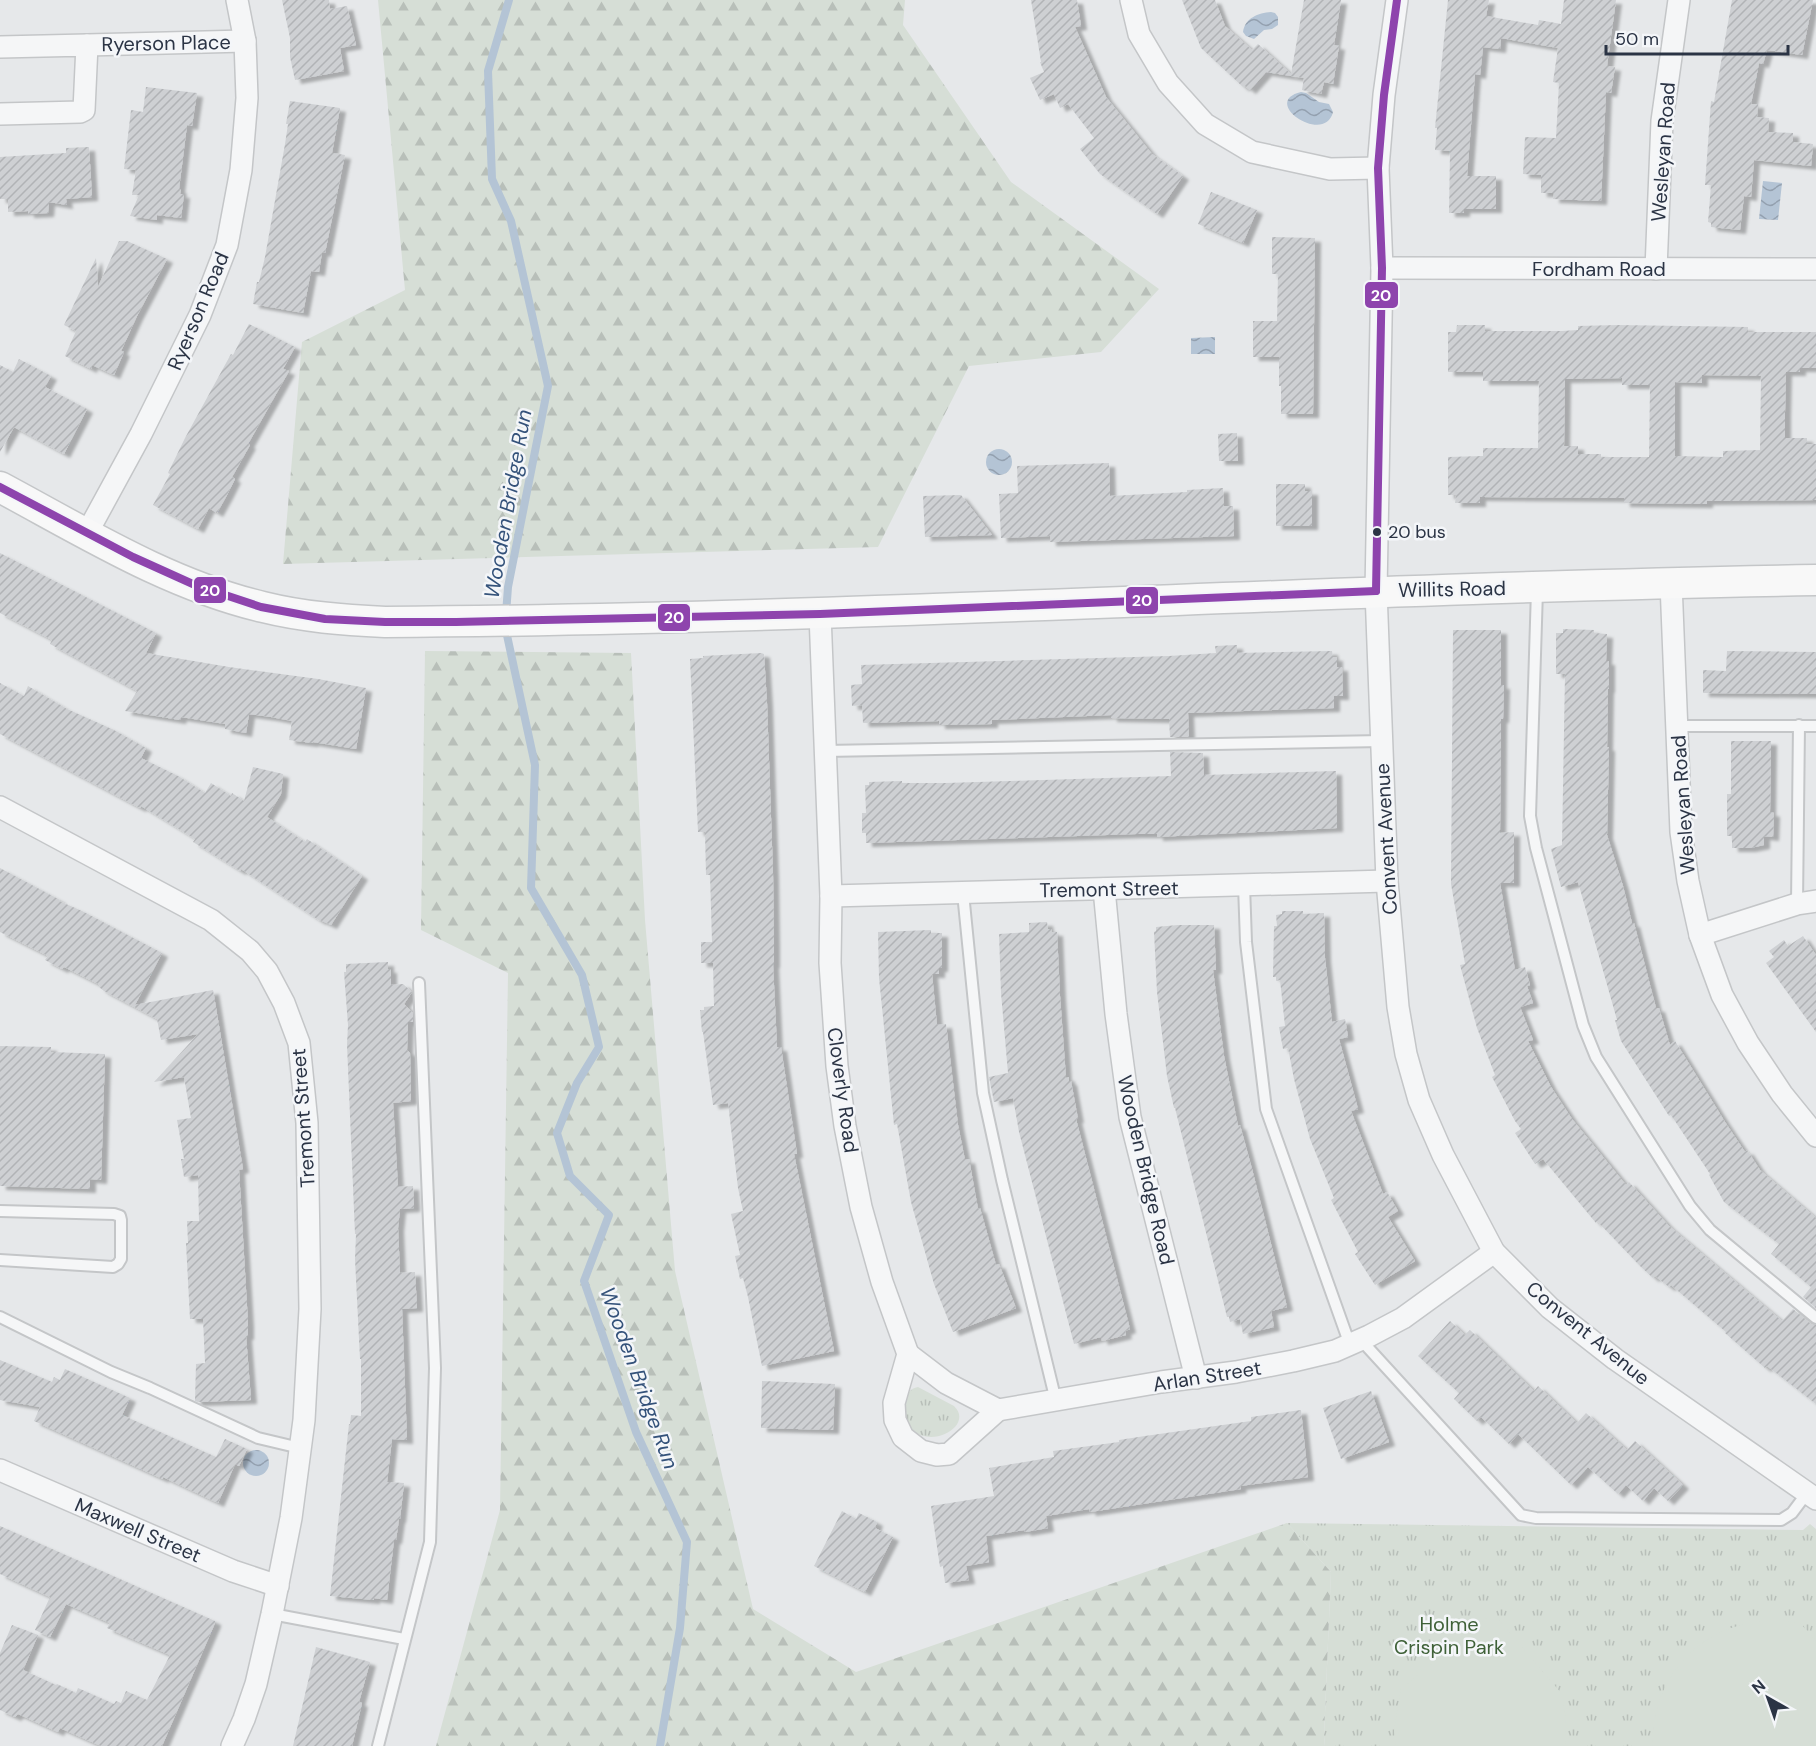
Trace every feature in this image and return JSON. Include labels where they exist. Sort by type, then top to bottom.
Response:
[{"type":"street","name":"Ryerson Road","points":[[87,533],[141,434],[200,315],[226,245],[241,170],[247,98],[245,41],[237,0]]},
{"type":"street","points":[[1131,0],[1139,34],[1168,83],[1205,124],[1252,152],[1330,169],[1378,168]]},
{"type":"street","name":"Convent Avenue","points":[[1397,0],[1384,95],[1378,168],[1382,268],[1376,591],[1387,881],[1398,1007],[1406,1054],[1419,1100],[1443,1155],[1494,1252],[1550,1308],[1615,1359],[1811,1496]]},
{"type":"street","name":"Wesleyan Road","points":[[1656,269],[1662,121],[1679,0]]},
{"type":"street","name":"Ryerson Place","points":[[0,46],[245,41]]},
{"type":"street","name":"Ryerson Place","points":[[0,114],[80,112],[84,110],[87,45]]},
{"type":"street","name":"Fordham Road","points":[[1382,268],[1816,269]]},
{"type":"street","name":"Willits Road","points":[[0,487],[133,557],[195,585],[261,607],[325,619],[355,621],[492,621],[820,614],[1376,591],[1816,580]]},
{"type":"street","name":"Wesleyan Road","points":[[1671,583],[1681,832],[1688,881],[1700,935],[1722,995],[1748,1043],[1782,1094],[1816,1136]]},
{"type":"street","name":"Cloverly Road","points":[[820,614],[831,896],[830,963],[837,1066],[845,1126],[861,1207],[882,1282],[908,1354]]},
{"type":"street","name":"Tremont Street","points":[[0,807],[211,920],[250,951],[267,971],[284,1003],[299,1043],[307,1124],[310,1309],[304,1420],[291,1518],[272,1614],[256,1684],[232,1746]]},
{"type":"street","name":"Tremont Street","points":[[831,896],[1387,881]]},
{"type":"street","name":"Wooden Bridge Road","points":[[1104,889],[1116,1014],[1130,1118],[1196,1378]]},
{"type":"street","points":[[1700,935],[1810,905]]},
{"type":"street","name":"Arlan Street","points":[[998,1410],[1236,1372],[1293,1362],[1335,1351],[1403,1318],[1494,1252]]},
{"type":"street","points":[[908,1354],[946,1383],[998,1410],[949,1454],[937,1455],[921,1451],[903,1437],[895,1420],[894,1403],[908,1354]]},
{"type":"street","name":"Maxwell Street","points":[[0,1470],[233,1570],[278,1586]]},
{"type":"lane","points":[[1537,587],[1530,816],[1536,848],[1583,1025],[1596,1058],[1690,1206],[1710,1230],[1816,1318]]},
{"type":"lane","points":[[1799,725],[1810,905]]},
{"type":"lane","points":[[1677,726],[1816,726]]},
{"type":"lane","points":[[825,751],[1382,741]]},
{"type":"lane","points":[[1244,885],[1246,942],[1266,1109],[1355,1342],[1521,1515],[1536,1518],[1781,1520],[1811,1496]]},
{"type":"lane","points":[[963,893],[983,1093],[1056,1401]]},
{"type":"lane","points":[[378,1746],[429,1542],[435,1368],[419,983]]},
{"type":"lane","points":[[0,1211],[120,1216],[121,1259],[113,1267],[0,1260]]},
{"type":"lane","points":[[0,1317],[111,1372],[258,1438],[300,1448]]},
{"type":"lane","points":[[272,1614],[404,1639]]},
{"type":"green space","points":[[378,0],[905,0],[903,25],[1011,182],[1159,289],[1101,352],[969,366],[878,547],[283,564],[302,342],[405,290]]},
{"type":"green space","points":[[425,651],[631,653],[645,920],[675,1271],[753,1609],[856,1672],[1287,1523],[1331,1572],[1325,1746],[436,1746],[500,1510],[508,973],[421,930]]},
{"type":"green space","points":[[918,1387],[954,1406],[959,1414],[954,1428],[937,1436],[927,1437],[917,1433],[909,1426],[904,1415],[904,1403],[909,1392]]},
{"type":"green space","name":"Holme Crispin Park","points":[[1287,1523],[1803,1530],[1810,1524],[1816,1529],[1816,1746],[1325,1746],[1331,1572]]},
{"type":"green space","points":[[1493,1613],[1562,1694],[1566,1721],[1565,1746],[1396,1746],[1394,1731],[1401,1689]]},
{"type":"green space","points":[[1763,1621],[1801,1624],[1816,1641],[1816,1746],[1653,1746],[1653,1728],[1657,1710],[1671,1676],[1682,1662],[1710,1638],[1735,1627]]},
{"type":"water","points":[[1271,12],[1278,17],[1278,25],[1264,30],[1254,39],[1246,36],[1243,32],[1249,20],[1257,15]]},
{"type":"water","points":[[1301,92],[1319,102],[1329,104],[1333,112],[1328,121],[1319,125],[1308,123],[1298,119],[1291,112],[1287,104],[1290,97]]},
{"type":"water","points":[[1763,181],[1782,183],[1778,220],[1759,219]]},
{"type":"water","points":[[1215,337],[1215,354],[1191,354],[1191,338]]},
{"type":"water","points":[[999,449],[1008,453],[1012,462],[1008,471],[999,475],[990,471],[986,462],[990,453]]},
{"type":"water","points":[[256,1450],[265,1454],[269,1463],[265,1472],[256,1476],[247,1472],[243,1463],[247,1454]]},
{"type":"building","points":[[282,0],[329,0],[330,9],[347,6],[356,45],[340,48],[344,71],[295,80],[290,57],[290,38]]},
{"type":"building","points":[[1031,0],[1077,0],[1081,26],[1075,27],[1106,97],[1152,154],[1183,176],[1157,214],[1100,174],[1080,149],[1094,138],[1068,104],[1060,108],[1054,94],[1040,100],[1030,78],[1044,72],[1040,62]]},
{"type":"building","points":[[1182,0],[1215,0],[1225,26],[1252,50],[1258,44],[1291,74],[1304,0],[1341,0],[1334,45],[1339,46],[1333,84],[1324,82],[1321,94],[1302,90],[1304,78],[1266,72],[1250,90],[1243,87],[1201,48]]},
{"type":"building","points":[[1448,0],[1489,0],[1486,16],[1538,25],[1539,20],[1561,24],[1564,0],[1616,0],[1607,66],[1615,67],[1611,93],[1606,92],[1601,201],[1553,199],[1554,193],[1541,193],[1541,175],[1523,174],[1525,137],[1556,138],[1559,83],[1553,82],[1558,48],[1501,38],[1500,49],[1483,47],[1480,75],[1475,74],[1467,176],[1496,176],[1496,209],[1464,209],[1464,213],[1449,213],[1450,151],[1435,150],[1437,128],[1435,128]]},
{"type":"building","points":[[1732,0],[1813,0],[1802,55],[1767,50],[1763,64],[1759,63],[1751,104],[1758,104],[1757,117],[1769,118],[1768,132],[1793,133],[1793,142],[1813,144],[1811,166],[1754,160],[1751,197],[1744,196],[1740,230],[1711,227],[1711,223],[1708,222],[1711,185],[1705,185],[1711,101],[1714,102]]},
{"type":"building","points":[[146,87],[197,93],[192,126],[187,125],[179,189],[180,194],[184,194],[181,218],[157,215],[157,220],[130,216],[139,195],[132,195],[136,170],[124,169],[131,110],[143,112]]},
{"type":"building","points":[[290,101],[340,108],[332,153],[345,155],[325,253],[322,252],[319,272],[311,271],[303,313],[253,304],[265,257],[285,144]]},
{"type":"building","points":[[89,147],[92,197],[66,199],[67,205],[49,202],[48,213],[8,212],[8,199],[0,199],[0,157],[66,153],[66,148]]},
{"type":"building","points":[[1211,192],[1257,210],[1243,243],[1198,224]]},
{"type":"building","points":[[1272,237],[1315,238],[1313,414],[1281,414],[1279,357],[1253,357],[1253,321],[1277,321],[1278,274],[1272,274]]},
{"type":"building","points":[[119,241],[127,241],[167,259],[121,351],[124,352],[114,375],[92,365],[91,369],[65,356],[76,331],[64,325],[96,258],[98,287]]},
{"type":"building","points":[[249,324],[295,347],[283,369],[289,371],[248,444],[250,445],[232,477],[235,479],[227,495],[217,513],[209,508],[198,529],[153,505],[170,474],[168,473],[185,438]]},
{"type":"building","points":[[1457,325],[1485,325],[1485,331],[1562,331],[1578,330],[1578,326],[1618,325],[1748,327],[1748,332],[1816,332],[1816,368],[1800,368],[1800,372],[1786,372],[1785,438],[1807,438],[1807,444],[1816,444],[1816,500],[1707,501],[1707,504],[1624,503],[1624,498],[1480,497],[1480,503],[1455,503],[1456,495],[1448,495],[1448,457],[1483,456],[1483,448],[1538,448],[1539,381],[1483,381],[1483,372],[1448,372],[1448,332],[1456,332]],"holes":[[[1702,375],[1761,376],[1760,450],[1723,451],[1723,457],[1675,456],[1675,382],[1702,383]],[[1622,378],[1622,385],[1650,385],[1649,457],[1601,457],[1601,454],[1578,454],[1578,446],[1564,446],[1565,379]]]},
{"type":"building","points":[[19,359],[51,376],[45,387],[87,409],[64,454],[14,427],[0,452],[0,365],[13,372]]},
{"type":"building","points":[[1237,433],[1238,461],[1219,461],[1218,434]]},
{"type":"building","points":[[1109,463],[1110,496],[1223,488],[1224,506],[1233,506],[1234,536],[1050,542],[1050,536],[1001,538],[999,494],[1018,493],[1017,466]]},
{"type":"building","points":[[1276,484],[1305,484],[1305,491],[1312,491],[1312,526],[1276,526]]},
{"type":"building","points":[[961,495],[992,535],[925,537],[923,496]]},
{"type":"building","points":[[0,553],[156,633],[146,653],[366,688],[356,749],[289,740],[292,721],[271,717],[249,714],[246,733],[225,729],[225,724],[181,717],[180,720],[125,711],[137,691],[50,644],[52,640],[0,613]]},
{"type":"building","points":[[1563,629],[1594,630],[1594,633],[1607,634],[1606,661],[1609,661],[1609,689],[1607,747],[1609,747],[1607,835],[1632,923],[1634,923],[1656,1008],[1659,1008],[1670,1045],[1675,1041],[1745,1152],[1747,1150],[1760,1170],[1816,1218],[1816,1308],[1803,1297],[1811,1287],[1771,1254],[1779,1244],[1724,1202],[1710,1174],[1671,1115],[1669,1116],[1621,1041],[1578,882],[1561,887],[1551,849],[1562,845],[1565,674],[1556,674],[1556,633],[1563,633]]},
{"type":"building","points":[[1453,630],[1501,630],[1501,685],[1504,685],[1503,719],[1501,719],[1500,833],[1514,832],[1514,883],[1500,883],[1515,970],[1525,967],[1530,985],[1527,986],[1533,1003],[1520,1007],[1533,1040],[1528,1041],[1551,1087],[1572,1119],[1626,1185],[1629,1182],[1669,1226],[1782,1321],[1793,1309],[1811,1324],[1816,1325],[1816,1404],[1767,1366],[1765,1368],[1671,1285],[1669,1287],[1655,1276],[1653,1278],[1597,1221],[1596,1223],[1543,1159],[1535,1164],[1515,1133],[1521,1129],[1492,1077],[1495,1075],[1477,1028],[1460,965],[1465,964],[1451,884]]},
{"type":"building","points":[[1237,645],[1237,653],[1332,651],[1333,657],[1337,657],[1337,667],[1342,667],[1343,696],[1334,696],[1334,708],[1188,713],[1189,737],[1170,737],[1169,719],[1111,718],[1111,715],[992,720],[992,724],[939,725],[939,721],[863,723],[862,705],[852,706],[851,685],[862,684],[861,665],[1169,656],[1216,653],[1215,646]]},
{"type":"building","points":[[1727,651],[1816,652],[1816,694],[1703,693],[1703,670],[1726,671]]},
{"type":"building","points":[[764,654],[767,703],[777,1047],[781,1047],[797,1154],[794,1154],[834,1351],[762,1366],[748,1297],[743,1278],[740,1279],[735,1256],[740,1255],[731,1214],[743,1211],[728,1103],[713,1105],[702,1032],[700,1010],[714,1006],[713,963],[701,963],[701,942],[712,942],[710,875],[706,875],[705,832],[698,832],[690,659],[703,658],[703,656]]},
{"type":"building","points":[[0,683],[24,696],[28,686],[67,709],[114,730],[146,748],[141,758],[178,776],[205,793],[211,783],[231,796],[232,793],[244,801],[253,767],[283,774],[281,794],[267,817],[305,842],[307,839],[362,876],[331,925],[320,921],[241,869],[240,871],[193,842],[195,839],[141,806],[140,808],[0,734]]},
{"type":"building","points":[[1731,741],[1771,741],[1770,812],[1774,813],[1773,837],[1764,836],[1764,845],[1732,848],[1732,836],[1727,836],[1727,794],[1731,794]]},
{"type":"building","points":[[1170,752],[1203,753],[1204,775],[1336,771],[1337,828],[1157,837],[1157,834],[1136,834],[866,843],[866,833],[862,833],[862,813],[866,813],[865,785],[869,785],[869,782],[946,783],[1171,776]]},
{"type":"building","points":[[0,868],[59,901],[162,953],[135,1005],[213,990],[243,1169],[239,1170],[251,1400],[195,1401],[196,1364],[205,1363],[203,1319],[190,1319],[186,1243],[188,1243],[187,1221],[199,1221],[198,1175],[184,1177],[181,1159],[184,1159],[177,1120],[191,1118],[184,1077],[154,1082],[198,1034],[161,1040],[157,1019],[104,991],[99,987],[100,985],[45,960],[48,956],[0,932]]},
{"type":"building","points":[[1282,911],[1303,911],[1303,914],[1324,913],[1325,958],[1332,1022],[1345,1019],[1348,1037],[1339,1039],[1358,1109],[1351,1111],[1383,1194],[1387,1192],[1398,1211],[1388,1217],[1415,1261],[1375,1285],[1355,1254],[1358,1252],[1331,1200],[1334,1198],[1310,1139],[1288,1048],[1283,1049],[1279,1027],[1285,1026],[1280,980],[1276,981],[1276,977],[1273,977],[1274,926],[1277,926],[1276,915],[1282,914]]},
{"type":"building","points":[[1047,922],[1048,929],[1057,932],[1066,1078],[1069,1077],[1071,1081],[1078,1119],[1076,1119],[1130,1329],[1125,1331],[1126,1335],[1102,1341],[1101,1337],[1074,1344],[1019,1132],[1013,1098],[994,1102],[989,1077],[1008,1073],[1001,993],[999,934],[1029,932],[1029,923]]},
{"type":"building","points":[[1214,925],[1216,970],[1213,970],[1224,1056],[1238,1126],[1240,1125],[1252,1169],[1287,1307],[1271,1311],[1274,1327],[1243,1334],[1240,1319],[1230,1322],[1227,1317],[1167,1076],[1157,992],[1154,932],[1156,927]]},
{"type":"building","points":[[931,930],[931,933],[942,933],[942,968],[939,968],[939,974],[932,974],[937,1025],[946,1024],[958,1125],[965,1160],[969,1159],[978,1209],[980,1208],[996,1265],[999,1264],[1016,1308],[953,1332],[934,1284],[911,1202],[897,1124],[894,1125],[879,978],[878,932]]},
{"type":"building","points":[[1803,936],[1816,955],[1816,1032],[1766,963],[1774,957],[1769,951],[1784,940],[1788,946]]},
{"type":"building","points":[[388,962],[388,969],[391,969],[391,985],[403,984],[412,992],[404,1004],[413,1013],[413,1022],[408,1022],[407,1050],[410,1053],[411,1101],[393,1103],[398,1187],[413,1186],[414,1203],[414,1208],[400,1209],[398,1228],[400,1273],[415,1272],[417,1308],[402,1309],[407,1440],[392,1439],[387,1482],[404,1483],[387,1600],[374,1598],[374,1600],[330,1596],[349,1424],[351,1415],[361,1416],[361,1359],[344,972],[346,972],[346,964]]},
{"type":"building","points":[[0,1046],[51,1047],[51,1052],[105,1054],[101,1180],[90,1179],[90,1189],[0,1186]]},
{"type":"building","points":[[1450,1321],[1465,1335],[1470,1330],[1534,1391],[1538,1386],[1577,1423],[1586,1413],[1627,1450],[1635,1441],[1683,1485],[1668,1501],[1654,1488],[1643,1501],[1626,1485],[1618,1494],[1588,1467],[1571,1485],[1518,1434],[1509,1444],[1481,1417],[1477,1421],[1454,1399],[1459,1393],[1418,1356]]},
{"type":"building","points":[[0,1360],[52,1382],[54,1377],[60,1380],[65,1369],[130,1398],[122,1415],[216,1457],[225,1439],[247,1449],[239,1466],[235,1464],[218,1503],[34,1421],[40,1407],[0,1400]]},
{"type":"building","points":[[762,1381],[835,1384],[833,1430],[761,1428]]},
{"type":"building","points":[[1371,1391],[1389,1442],[1341,1459],[1323,1408]]},
{"type":"building","points":[[1301,1410],[1308,1477],[1240,1486],[1241,1489],[1090,1512],[1089,1509],[1046,1516],[1048,1528],[986,1536],[989,1562],[966,1566],[969,1580],[945,1583],[943,1566],[940,1567],[931,1506],[994,1496],[989,1468],[1054,1457],[1053,1451],[1251,1421],[1251,1417]]},
{"type":"building","points":[[842,1511],[856,1519],[859,1513],[877,1522],[875,1528],[893,1537],[865,1592],[814,1566]]},
{"type":"building","points":[[0,1526],[215,1621],[162,1746],[101,1746],[60,1728],[58,1732],[18,1714],[15,1717],[0,1710],[0,1653],[12,1625],[38,1635],[23,1670],[76,1693],[78,1688],[114,1704],[116,1701],[121,1703],[126,1691],[147,1700],[170,1655],[107,1628],[110,1623],[66,1604],[50,1637],[35,1630],[50,1597],[0,1574]]},
{"type":"building","points":[[316,1647],[370,1662],[359,1702],[362,1703],[352,1746],[293,1746]]},
{"type":"waterway","name":"Wooden Bridge Run","points":[[506,614],[508,587],[548,386],[511,221],[492,179],[488,71],[509,0]]},
{"type":"waterway","name":"Wooden Bridge Run","points":[[505,626],[535,765],[531,888],[582,975],[599,1047],[577,1083],[557,1133],[570,1176],[609,1215],[584,1281],[636,1432],[687,1542],[680,1628],[660,1746]]},
{"type":"transit line","name":"20","points":[[1376,591],[1382,268],[1378,168],[1384,95],[1397,0]]},
{"type":"transit line","name":"20","points":[[0,487],[133,557],[195,585],[261,607],[325,619],[456,622],[820,614],[1376,591]]},
{"type":"place","name":"20 bus","points":[[1377,532]]}]
